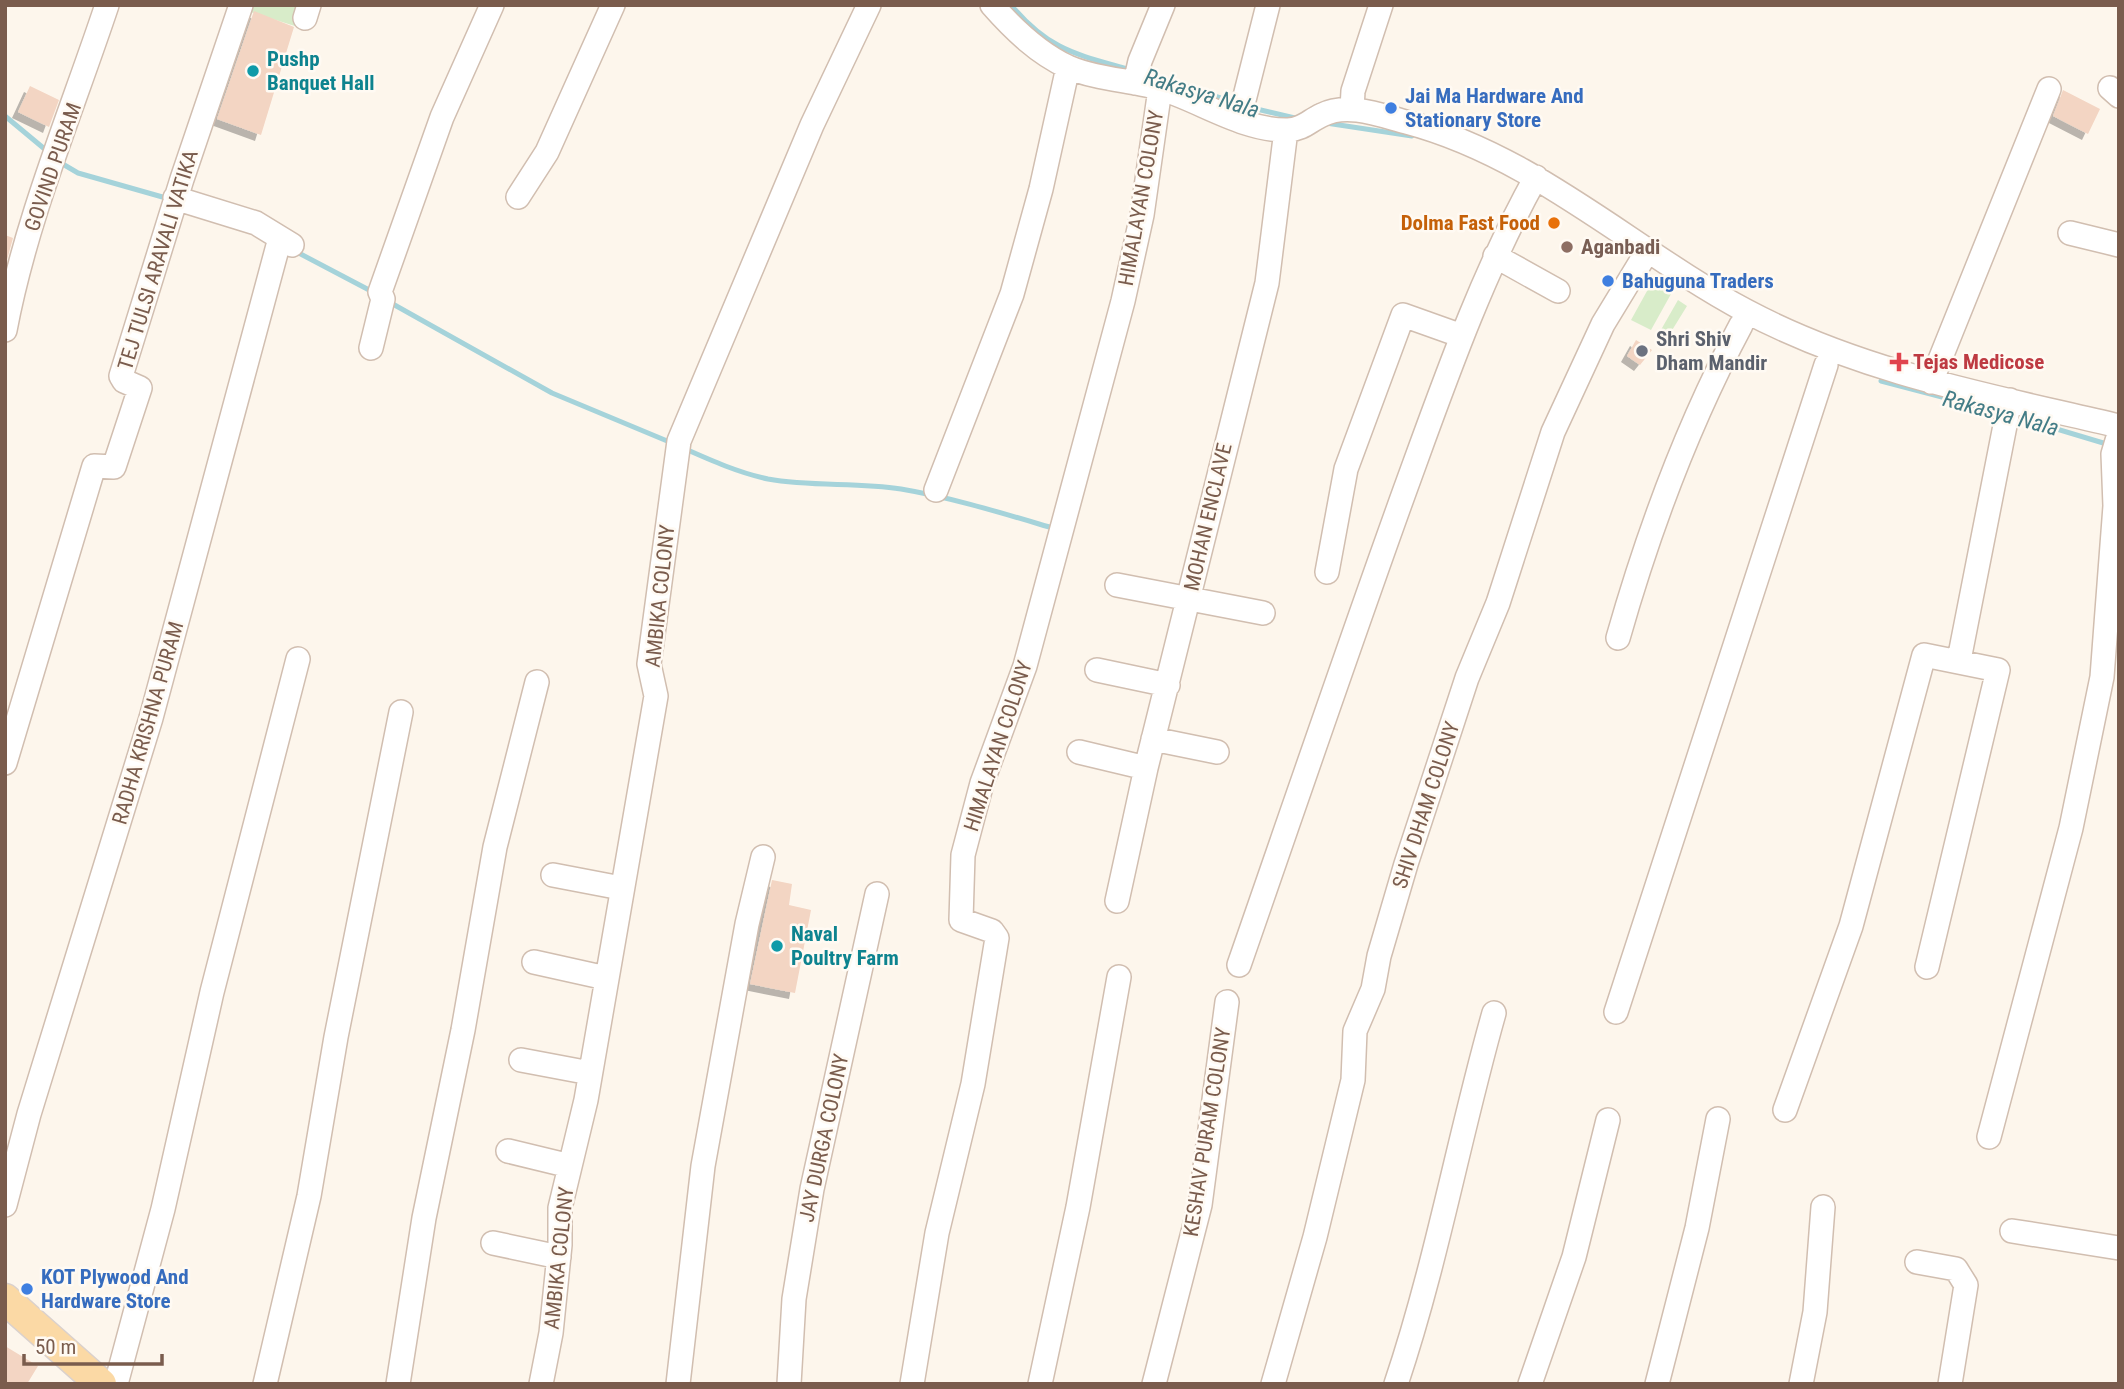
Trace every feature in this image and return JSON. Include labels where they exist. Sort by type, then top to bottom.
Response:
[{"type":"main road","points":[[5,1298],[101,1384]]},
{"type":"street","name":"GOVIND PURAM","points":[[5,330],[13,288],[45,181],[107,5]]},
{"type":"street","name":"TEJ TULSI ARAVALI VATIKA","points":[[5,764],[94,466],[114,467],[140,388],[124,381],[121,376],[175,198],[242,5]]},
{"type":"street","points":[[371,348],[383,299],[380,292],[442,117],[492,5]]},
{"type":"street","points":[[518,197],[547,152],[613,5]]},
{"type":"street","name":"AMBIKA COLONY","points":[[541,1384],[559,1257],[560,1209],[590,1073],[656,696],[649,664],[679,441],[812,125],[869,5]]},
{"type":"street","points":[[992,5],[1017,33],[1068,67],[1137,73],[1160,89],[1242,110],[1295,129],[1323,114],[1352,109],[1410,123],[1486,152],[1536,177],[1745,310],[1803,338],[1852,358],[2008,409],[2117,438],[2115,506],[2102,677],[2071,828],[1989,1137]]},
{"type":"street","points":[[1137,73],[1163,5]]},
{"type":"street","points":[[1242,110],[1268,5]]},
{"type":"street","points":[[1352,109],[1353,91],[1381,5]]},
{"type":"street","points":[[936,491],[1012,294],[1041,189],[1068,67]]},
{"type":"street","name":"HIMALAYAN COLONY","points":[[912,1384],[937,1233],[973,1084],[997,938],[992,931],[961,920],[963,855],[982,783],[1026,666],[1123,301],[1142,215],[1160,89]]},
{"type":"street","points":[[1931,382],[2049,89]]},
{"type":"street","name":"MOHAN ENCLAVE","points":[[1117,901],[1153,739],[1267,283],[1295,129]]},
{"type":"street","points":[[1239,965],[1369,591],[1462,336],[1495,256],[1536,177]]},
{"type":"street","name":"RADHA KRISHNA PURAM","points":[[5,1205],[29,1114],[151,718],[286,242],[256,223],[175,198]]},
{"type":"street","points":[[2070,233],[2119,245]]},
{"type":"street","name":"SHIV DHAM COLONY","points":[[1273,1384],[1315,1237],[1353,1080],[1355,1031],[1373,989],[1379,956],[1398,891],[1467,678],[1498,603],[1553,432],[1603,324],[1648,250]]},
{"type":"street","points":[[1495,256],[1558,291]]},
{"type":"street","points":[[1327,572],[1346,470],[1403,315],[1462,336]]},
{"type":"street","points":[[1618,638],[1646,540],[1673,468],[1708,387],[1741,326]]},
{"type":"street","points":[[1616,1012],[1826,365]]},
{"type":"street","points":[[1959,660],[2008,409]]},
{"type":"street","points":[[1117,585],[1263,613]]},
{"type":"street","points":[[1786,1110],[1851,926],[1924,655],[1998,670],[1927,967]]},
{"type":"street","points":[[116,1384],[163,1209],[212,992],[298,659]]},
{"type":"street","points":[[1097,670],[1168,685]]},
{"type":"street","points":[[398,1384],[425,1218],[463,1030],[495,847],[537,682]]},
{"type":"street","points":[[265,1384],[309,1196],[336,1037],[401,712]]},
{"type":"street","points":[[1153,739],[1217,752]]},
{"type":"street","points":[[1079,752],[1146,768]]},
{"type":"street","points":[[678,1384],[703,1166],[747,924],[763,857]]},
{"type":"street","points":[[553,875],[621,888]]},
{"type":"street","name":"JAY DURGA COLONY","points":[[789,1384],[794,1299],[812,1189],[877,894]]},
{"type":"street","points":[[534,962],[606,978]]},
{"type":"street","points":[[1040,1384],[1078,1207],[1119,977]]},
{"type":"street","name":"KESHAV PURAM COLONY","points":[[1154,1384],[1200,1205],[1227,1002]]},
{"type":"street","points":[[1396,1384],[1449,1196],[1468,1104],[1494,1013]]},
{"type":"street","points":[[521,1060],[590,1073]]},
{"type":"street","points":[[1657,1384],[1697,1228],[1718,1119]]},
{"type":"street","points":[[1530,1384],[1574,1256],[1608,1120]]},
{"type":"street","points":[[508,1151],[570,1166]]},
{"type":"street","points":[[1801,1384],[1815,1312],[1823,1208]]},
{"type":"street","points":[[2011,1231],[2119,1248]]},
{"type":"street","points":[[493,1243],[559,1257]]},
{"type":"street","points":[[1917,1262],[1956,1269],[1966,1285],[1950,1384]]},
{"type":"green space","points":[[249,5],[302,5],[295,26],[247,11]]},
{"type":"green space","points":[[1652,282],[1671,294],[1651,330],[1631,320]]},
{"type":"green space","points":[[1678,300],[1687,306],[1666,340],[1658,335]]},
{"type":"building","name":"Pushp Banquet Hall","points":[[254,11],[294,27],[261,135],[217,119]]},
{"type":"building","points":[[30,86],[59,100],[49,127],[18,112]]},
{"type":"building","points":[[2063,90],[2100,109],[2088,134],[2053,116]]},
{"type":"building","points":[[5,235],[13,238],[5,267]]},
{"type":"building","name":"Shri Shiv Dham Mandir","points":[[1636,340],[1652,350],[1640,365],[1627,356]]},
{"type":"building","name":"Naval Poultry Farm","points":[[772,880],[792,884],[789,905],[811,910],[795,993],[750,984]]},
{"type":"building","points":[[5,1346],[38,1366],[27,1384],[5,1384]]},
{"type":"waterway","name":"Rakasya Nala","points":[[1011,5],[1052,42],[1079,55],[1131,70]]},
{"type":"waterway","name":"Rakasya Nala","points":[[1184,85],[1238,104]]},
{"type":"waterway","name":"Rakasya Nala","points":[[1248,107],[1299,119]]},
{"type":"waterway","points":[[5,116],[47,151]]},
{"type":"waterway","name":"Rakasya Nala","points":[[1326,123],[1412,136]]},
{"type":"waterway","points":[[61,163],[78,173],[166,198]]},
{"type":"waterway","points":[[293,250],[371,291]]},
{"type":"waterway","points":[[391,303],[552,393],[672,443]]},
{"type":"waterway","name":"Rakasya Nala","points":[[1881,381],[2003,413]]},
{"type":"waterway","name":"Rakasya Nala","points":[[2013,416],[2110,445]]},
{"type":"waterway","points":[[683,448],[735,470],[768,479],[901,489],[960,502],[1056,529]]},
{"type":"place","name":"Pushp Banquet Hall","points":[[253,71]]},
{"type":"place","name":"Jai Ma Hardware And Stationary Store","points":[[1391,108]]},
{"type":"place","name":"Dolma Fast Food","points":[[1554,223]]},
{"type":"place","name":"Aganbadi","points":[[1567,247]]},
{"type":"place","name":"Bahuguna Traders","points":[[1608,281]]},
{"type":"place","name":"Shri Shiv Dham Mandir","points":[[1642,351]]},
{"type":"place","name":"Tejas Medicose","points":[[1899,362]]},
{"type":"place","name":"Naval Poultry Farm","points":[[777,946]]},
{"type":"place","name":"KOT Plywood And Hardware Store","points":[[27,1289]]}]
